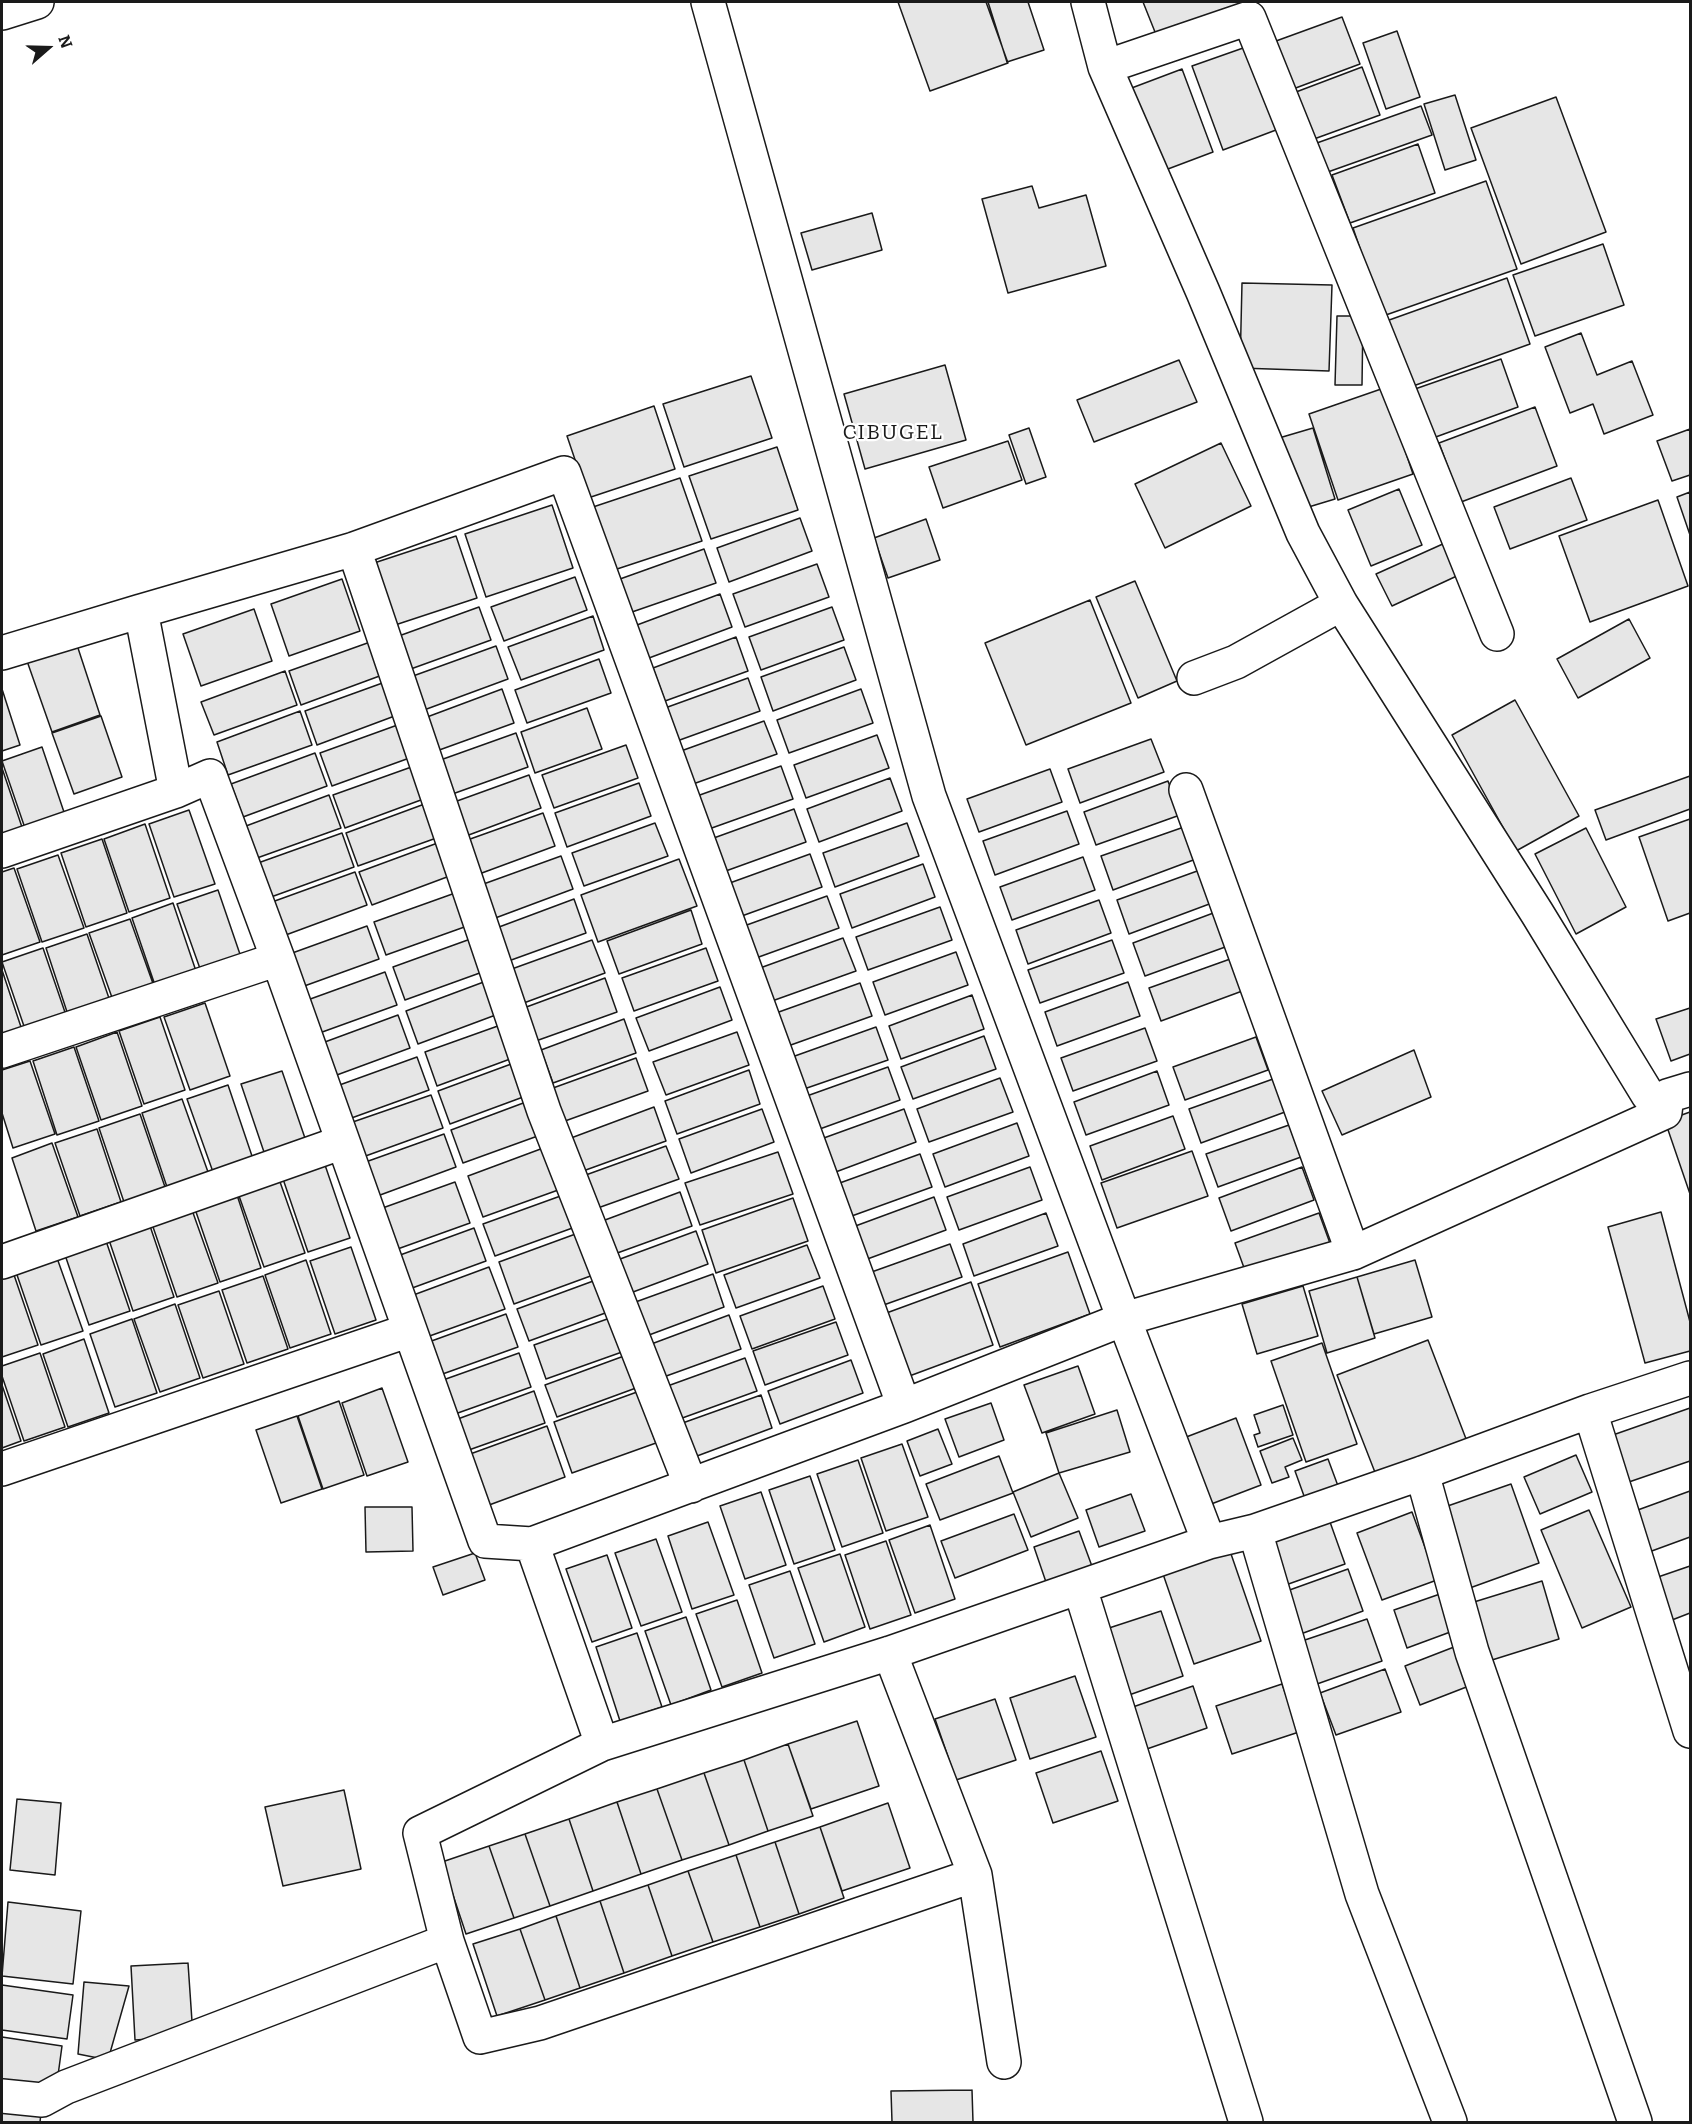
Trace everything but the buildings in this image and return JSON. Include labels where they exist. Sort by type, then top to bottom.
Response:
[{"type":"street","points":[[2,13],[37,2]]},
{"type":"street","points":[[708,2],[929,796],[1209,1542]]},
{"type":"street","points":[[1088,2],[1105,66],[1203,292],[1303,533],[1341,604],[1537,913],[1648,1095],[1665,1112]]},
{"type":"street","points":[[1105,66],[1249,18],[1497,634]]},
{"type":"street","points":[[2,653],[354,549],[564,473],[904,1406]]},
{"type":"street","points":[[354,549],[544,1111],[691,1486]]},
{"type":"street","points":[[1194,678],[1236,662],[1341,604]]},
{"type":"street","points":[[141,611],[176,791]]},
{"type":"street","points":[[2,851],[176,791],[210,776],[278,959],[485,1541],[532,1544],[904,1406],[1124,1319],[1353,1253],[1665,1112]]},
{"type":"street","points":[[1186,790],[1353,1253]]},
{"type":"street","points":[[2,1052],[278,959]]},
{"type":"street","points":[[1665,1112],[1667,1096],[1690,1089]]},
{"type":"street","points":[[2,1262],[343,1142]]},
{"type":"street","points":[[2,1469],[410,1330]]},
{"type":"street","points":[[975,1875],[540,2023],[480,2037],[447,1941],[420,1833],[602,1744],[890,1653],[1209,1542],[1255,1531],[1590,1411],[1690,1378]]},
{"type":"street","points":[[1590,1411],[1690,1731]]},
{"type":"street","points":[[1422,1473],[1472,1652],[1635,2122]]},
{"type":"street","points":[[1255,1531],[1362,1894],[1450,2122]]},
{"type":"street","points":[[532,1544],[602,1744]]},
{"type":"street","points":[[1080,1588],[1246,2122]]},
{"type":"street","points":[[890,1653],[975,1875],[1004,2062]]},
{"type":"street","points":[[2,2096],[42,2100],[66,2087],[447,1941]]},
{"type":"district","name":"CIBUGEL","points":[[893,433]]}]
